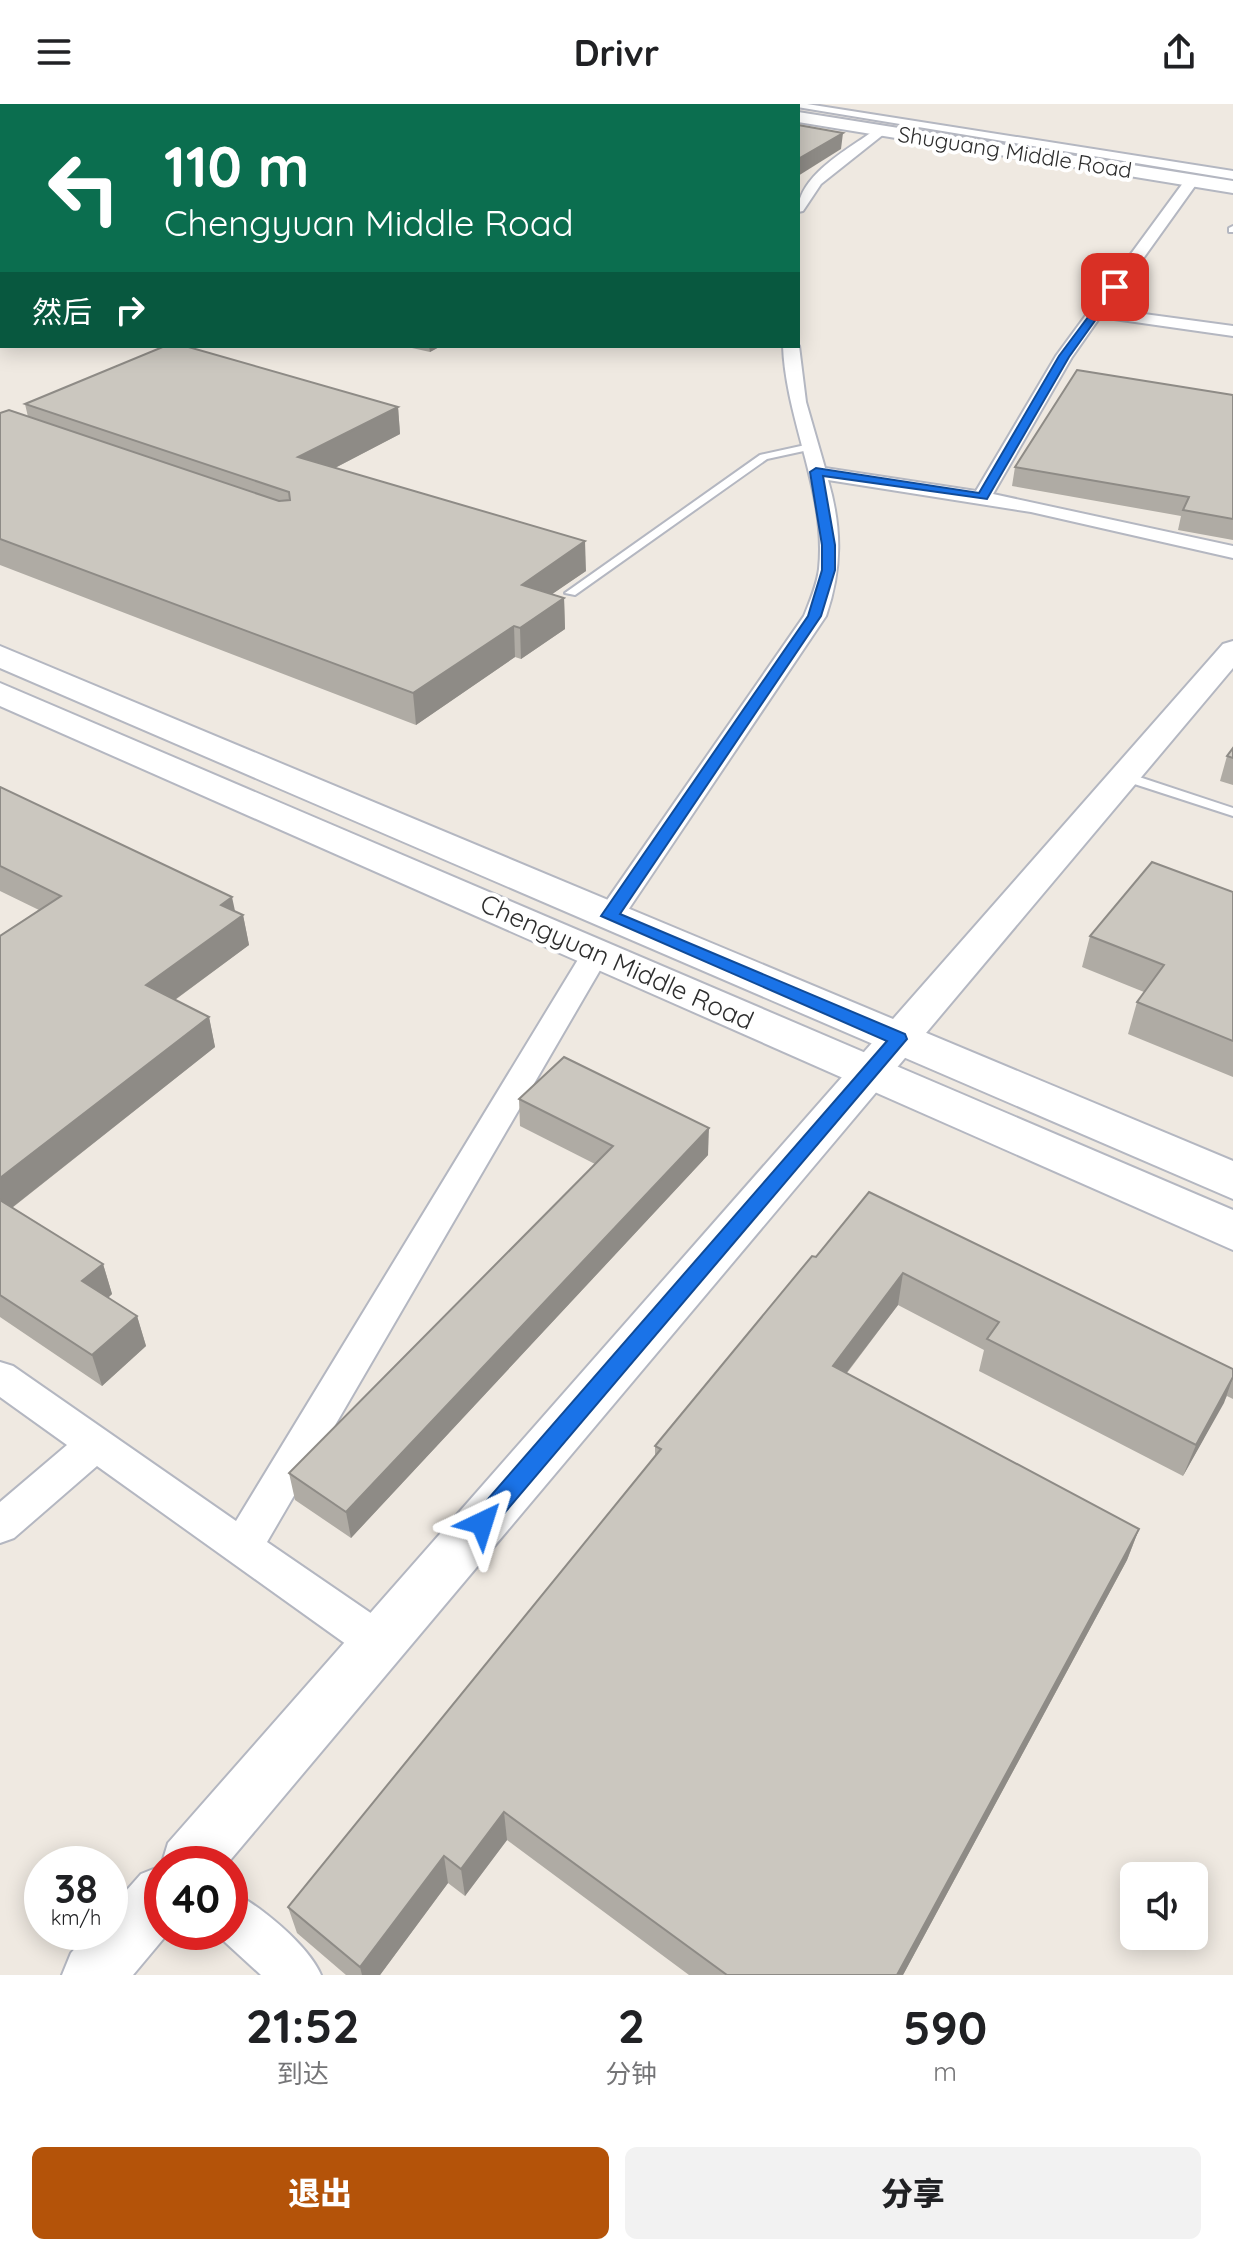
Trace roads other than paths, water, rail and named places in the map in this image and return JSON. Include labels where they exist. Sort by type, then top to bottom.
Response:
[{"type":"main road","name":"Shuguang Middle Road","points":[[800,117],[879,133],[1233,184]]},
{"type":"main road","name":"Shuguang Middle Road","points":[[800,117],[1233,184]]},
{"type":"main road","name":"Chengyuan Middle Road","points":[[0,656],[603,935],[869,1072],[1233,1231]]},
{"type":"main road","name":"Chengyuan Middle Road","points":[[0,693],[603,935],[898,1039],[1233,1181]]},
{"type":"street","points":[[800,106],[1233,175]]},
{"type":"street","points":[[800,205],[816,181],[879,133],[1233,193]]},
{"type":"street","points":[[982,497],[1060,378],[1097,312],[1188,186]]},
{"type":"street","points":[[1097,312],[1233,331]]},
{"type":"street","points":[[248,1537],[603,935],[815,616],[829,570],[829,545],[816,472],[796,391],[791,348]]},
{"type":"street","points":[[816,472],[982,497],[1233,552]]},
{"type":"street","points":[[204,1846],[1233,650]]},
{"type":"street","points":[[0,1377],[379,1643]]},
{"type":"street","points":[[0,1526],[95,1444]]},
{"type":"street","points":[[93,1975],[144,1916]]},
{"type":"street","points":[[248,1931],[297,1975]]},
{"type":"lane","points":[[571,593],[764,457],[810,447]]},
{"type":"lane","points":[[1124,776],[1233,812]]}]
